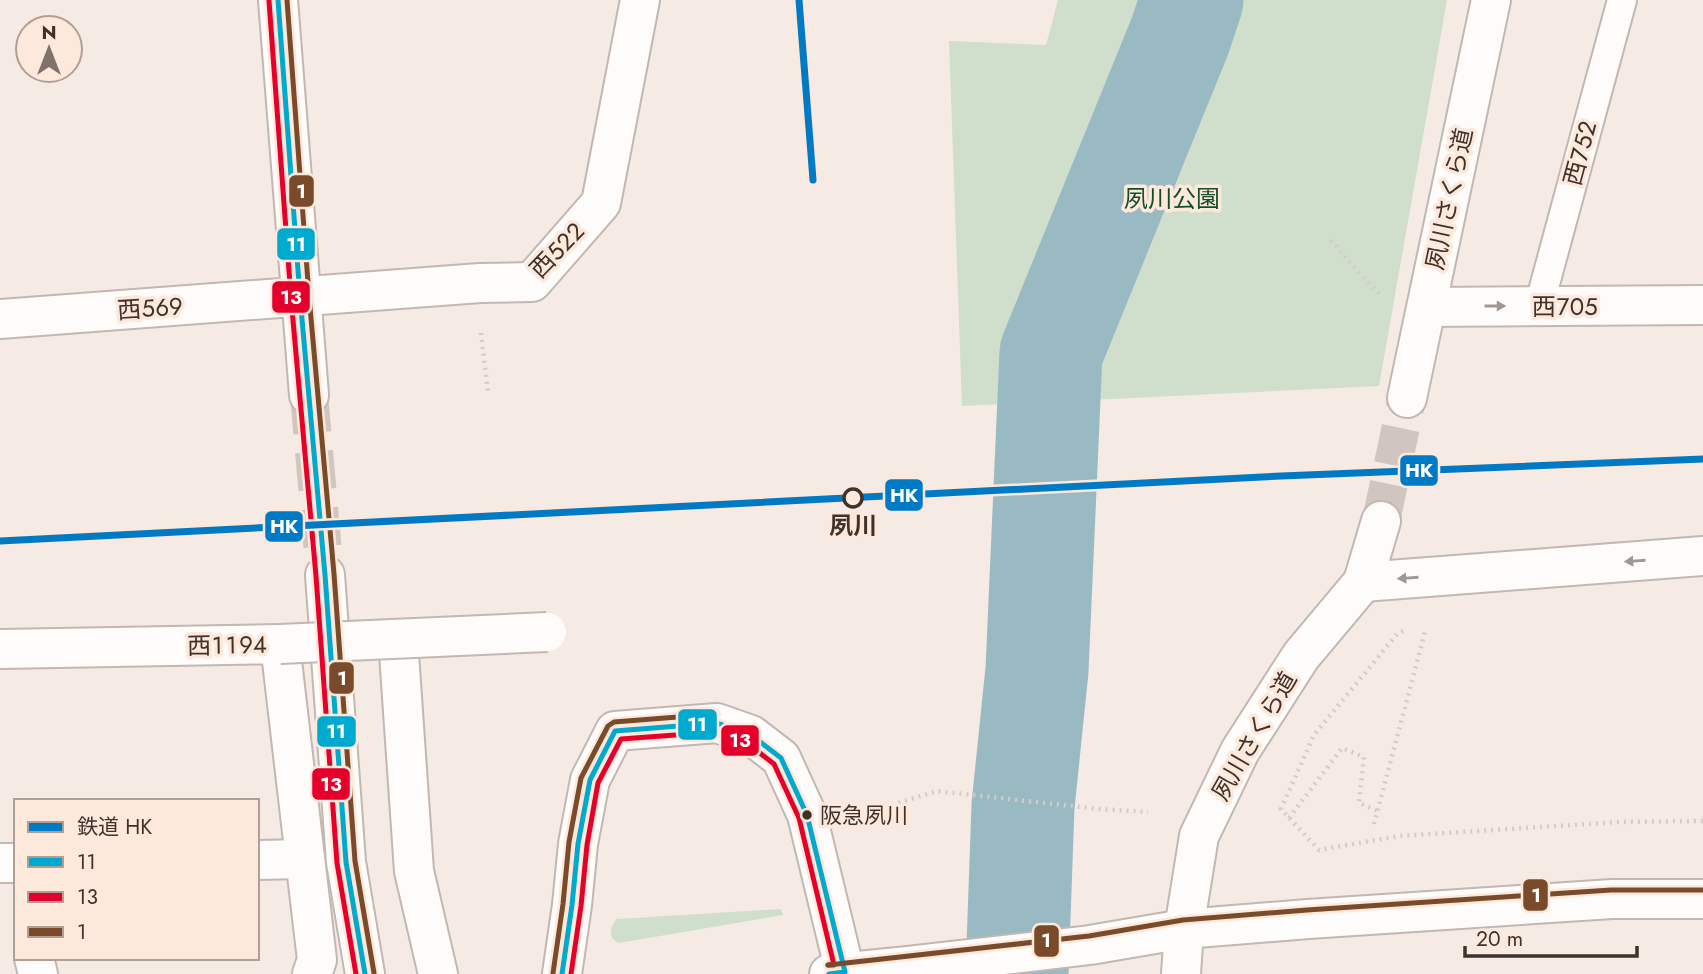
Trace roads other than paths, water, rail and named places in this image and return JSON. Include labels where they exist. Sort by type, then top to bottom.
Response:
[{"type":"street","points":[[278,0],[309,395]]},
{"type":"street","name":"西５２２","points":[[300,297],[480,283],[532,282],[601,203],[640,0]]},
{"type":"street","name":"夙川さくら道","points":[[1407,398],[1491,0]]},
{"type":"street","name":"西５６９","points":[[0,319],[300,297]]},
{"type":"street","name":"西７０５","points":[[1427,307],[1703,305]]},
{"type":"street","name":"夙川さくら道","points":[[1181,974],[1184,929],[1199,836],[1240,751],[1301,656],[1363,582],[1381,521]]},
{"type":"street","points":[[1363,582],[1703,556]]},
{"type":"street","points":[[325,575],[346,862],[365,974]]},
{"type":"street","points":[[280,644],[547,632]]},
{"type":"street","points":[[398,639],[414,871],[438,974]]},
{"type":"street","name":"西１１９４","points":[[0,649],[280,644],[317,960],[312,974]]},
{"type":"street","points":[[562,974],[578,844],[590,780],[615,731],[717,723],[751,735],[781,758],[807,815],[837,973],[1090,944],[1184,929],[1612,899],[1703,899]]},
{"type":"street","points":[[259,860],[304,859]]},
{"type":"lane","name":"西７５２","points":[[1539,306],[1622,0]]},
{"type":"waterway","name":"夙川","points":[[1017,974],[1023,806],[1037,670],[1051,353],[1180,36],[1192,0]]},
{"type":"tunnel","points":[[309,395],[325,575]]},
{"type":"tunnel","points":[[1381,521],[1407,398]]},
{"type":"rail line","name":"HK","points":[[799,0],[813,180]]},
{"type":"rail line","name":"HK","points":[[0,541],[1281,476],[1703,459]]},
{"type":"place","name":"夙川","points":[[853,498]]},
{"type":"place","name":"阪急夙川","points":[[807,815]]},
{"type":"park label","name":"夙川公園","points":[[1172,198]]}]
